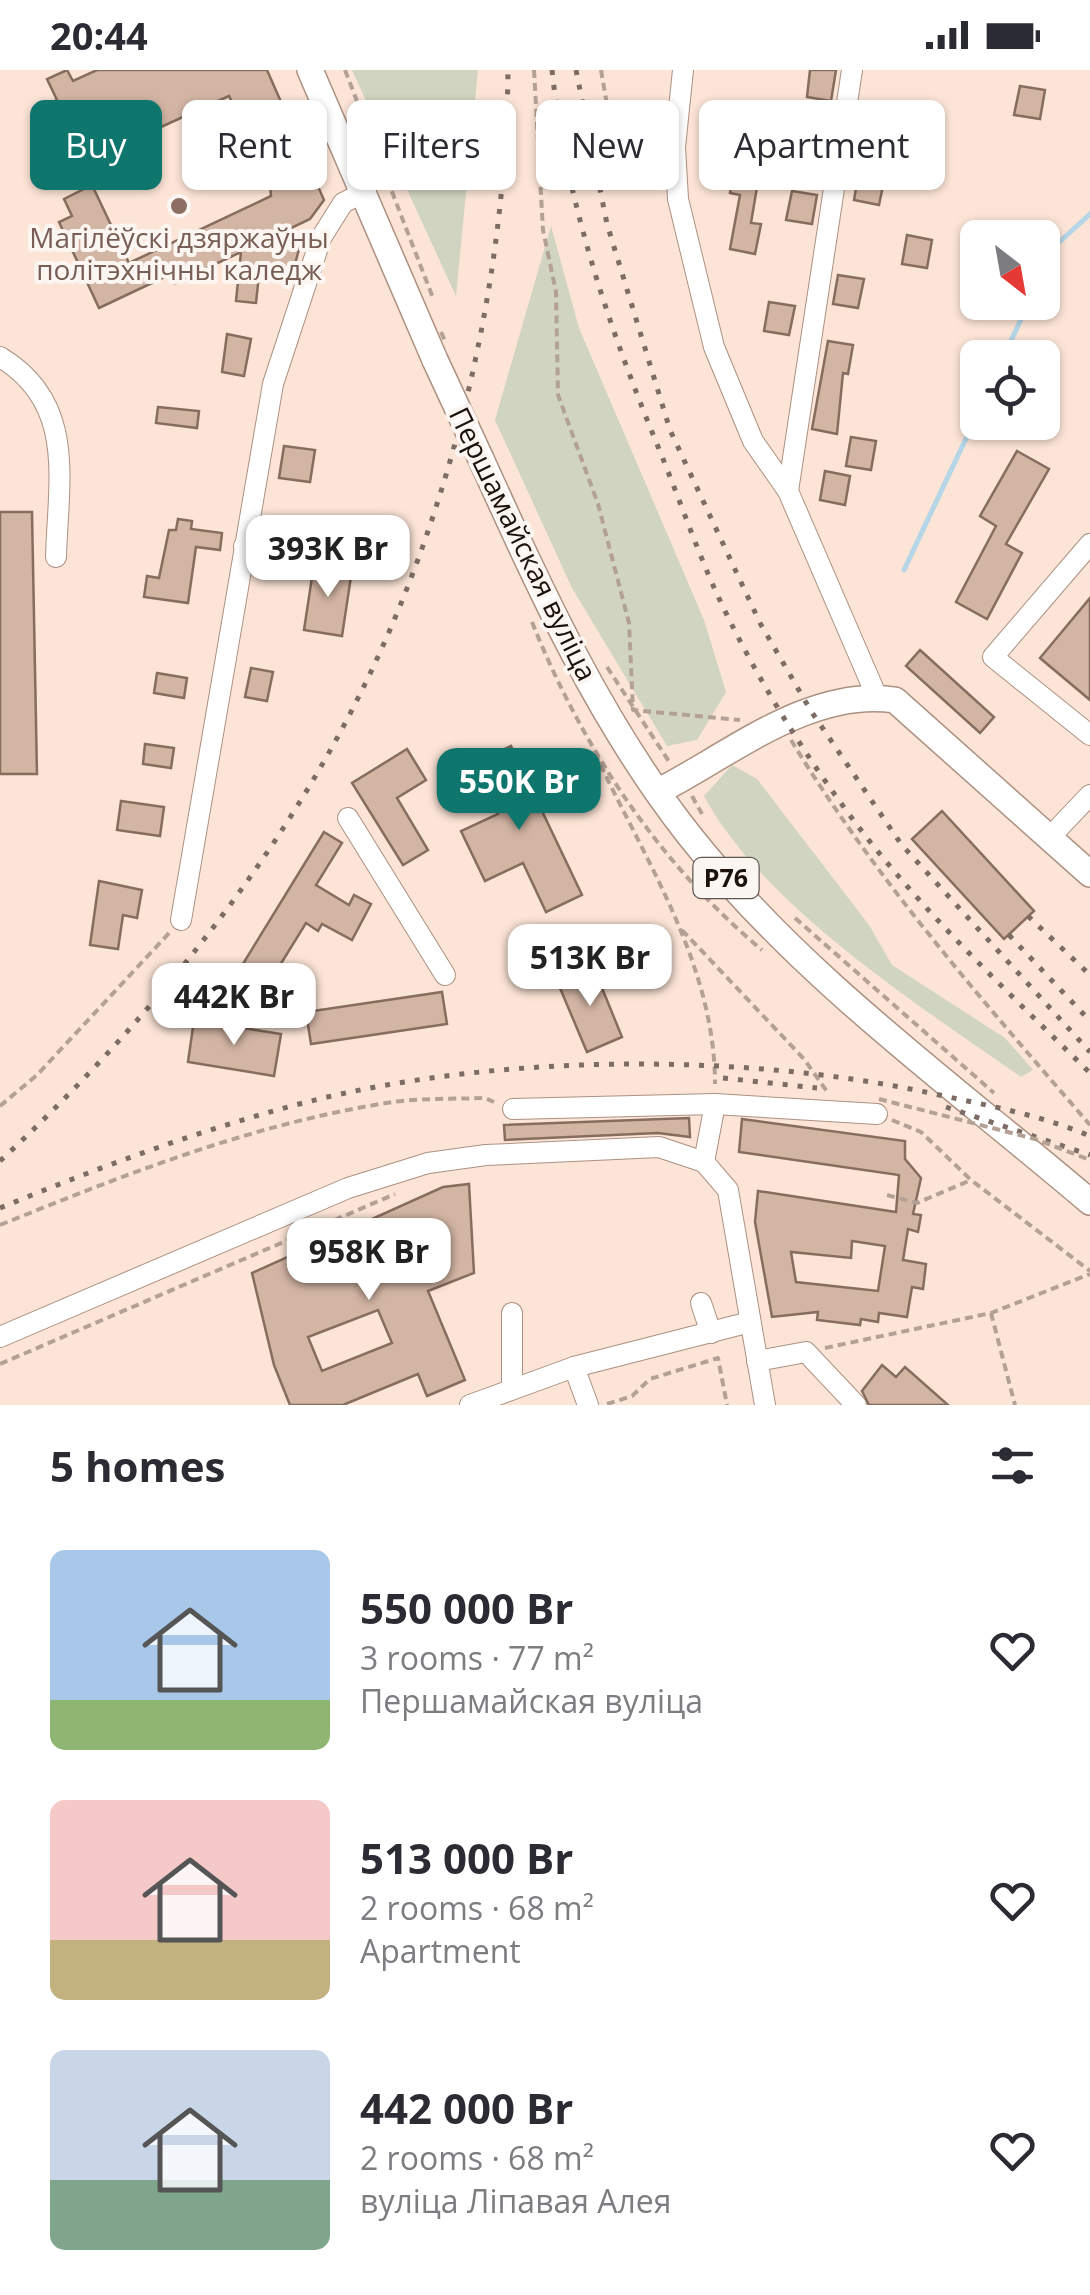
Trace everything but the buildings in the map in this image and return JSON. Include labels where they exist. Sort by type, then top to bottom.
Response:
[{"type":"main road","name":"Першамайская вуліца","points":[[310,70],[366,191],[435,360],[561,634],[670,785],[688,833],[772,927],[1090,1202]]},
{"type":"main road","points":[[670,785],[781,724],[843,700],[895,700],[913,711],[1090,874]]},
{"type":"street","points":[[679,112],[683,70]]},
{"type":"street","points":[[788,492],[852,70]]},
{"type":"street","points":[[677,190],[714,347],[752,441],[788,492],[877,697]]},
{"type":"street","points":[[181,920],[272,384],[321,238],[343,203],[366,191]]},
{"type":"street","points":[[0,357],[38,389],[60,437],[56,557]]},
{"type":"street","points":[[244,546],[369,538]]},
{"type":"street","points":[[1090,544],[993,657],[1090,735]]},
{"type":"street","points":[[1050,837],[1090,794]]},
{"type":"street","points":[[348,818],[445,975]]},
{"type":"street","points":[[512,1110],[715,1104],[878,1106]]},
{"type":"street","points":[[704,1162],[715,1104]]},
{"type":"street","points":[[0,1337],[348,1188],[428,1163],[486,1155],[659,1148],[704,1162],[728,1190],[765,1405]]},
{"type":"street","points":[[701,1303],[711,1333]]},
{"type":"street","points":[[512,1313],[512,1389]]},
{"type":"street","points":[[470,1405],[574,1367],[750,1322]]},
{"type":"street","points":[[758,1360],[806,1352],[856,1405]]},
{"type":"street","points":[[574,1367],[591,1405]]},
{"type":"path","points":[[346,70],[434,301]]},
{"type":"path","points":[[534,70],[543,230],[556,292],[558,395],[598,504],[630,622],[633,710]]},
{"type":"path","points":[[601,70],[606,100]]},
{"type":"path","points":[[437,316],[441,332]]},
{"type":"path","points":[[602,659],[633,710],[670,785],[710,828]]},
{"type":"path","points":[[633,710],[744,720]]},
{"type":"path","points":[[781,724],[833,808],[924,934],[1090,1125]]},
{"type":"path","points":[[586,732],[682,930],[706,999],[715,1104]]},
{"type":"path","points":[[791,915],[1006,1103]]},
{"type":"path","points":[[0,1106],[36,1076],[181,920]]},
{"type":"path","points":[[0,1225],[147,1166],[307,1118],[397,1101],[485,1098],[512,1110]]},
{"type":"path","points":[[878,1106],[1035,1139],[1090,1160]]},
{"type":"path","points":[[1035,1128],[1075,1161]]},
{"type":"path","points":[[888,1196],[917,1204],[971,1180]]},
{"type":"path","points":[[0,1364],[396,1194]]},
{"type":"path","points":[[806,1352],[991,1313],[1090,1274]]},
{"type":"path","points":[[991,1313],[1014,1405]]},
{"type":"path","points":[[591,1405],[614,1404],[632,1396],[650,1379],[718,1358],[727,1405]]},
{"type":"green space","points":[[352,70],[478,70],[475,100],[366,100]]},
{"type":"green space","points":[[407,190],[466,190],[456,296]]},
{"type":"green space","points":[[551,226],[579,328],[704,620],[726,692],[697,740],[667,746],[572,588],[495,420]]},
{"type":"green space","points":[[732,765],[757,779],[869,925],[892,965],[1005,1038],[1033,1070],[1021,1077],[937,1019],[847,951],[764,876],[730,837],[704,796]]},
{"type":"waterway","points":[[1060,241],[1090,214]]},
{"type":"waterway","points":[[1011,340],[1021,320]]},
{"type":"waterway","points":[[904,570],[965,440]]},
{"type":"railway","points":[[0,1161],[106,1055],[204,939],[292,814],[365,684],[425,539],[470,384],[498,227],[508,70]]},
{"type":"railway","points":[[552,70],[579,216],[607,310],[698,550],[739,639],[803,748],[866,837],[958,942],[1090,1073]]},
{"type":"railway","points":[[576,70],[607,224],[670,430],[760,623],[811,711],[901,844],[1090,1052]]},
{"type":"railway","points":[[1028,916],[1090,975]]},
{"type":"railway","points":[[1009,935],[1090,1021]]},
{"type":"railway","points":[[0,1208],[152,1150],[307,1102],[380,1086],[537,1067],[699,1065],[779,1070],[930,1093],[1011,1111],[1090,1136]]},
{"type":"railway","points":[[723,1078],[817,1088]]},
{"type":"railway","points":[[946,1107],[1090,1155]]},
{"type":"place","name":"Магілёўскі дзяржаўны політэхнічны каледж","points":[[179,206]]}]
